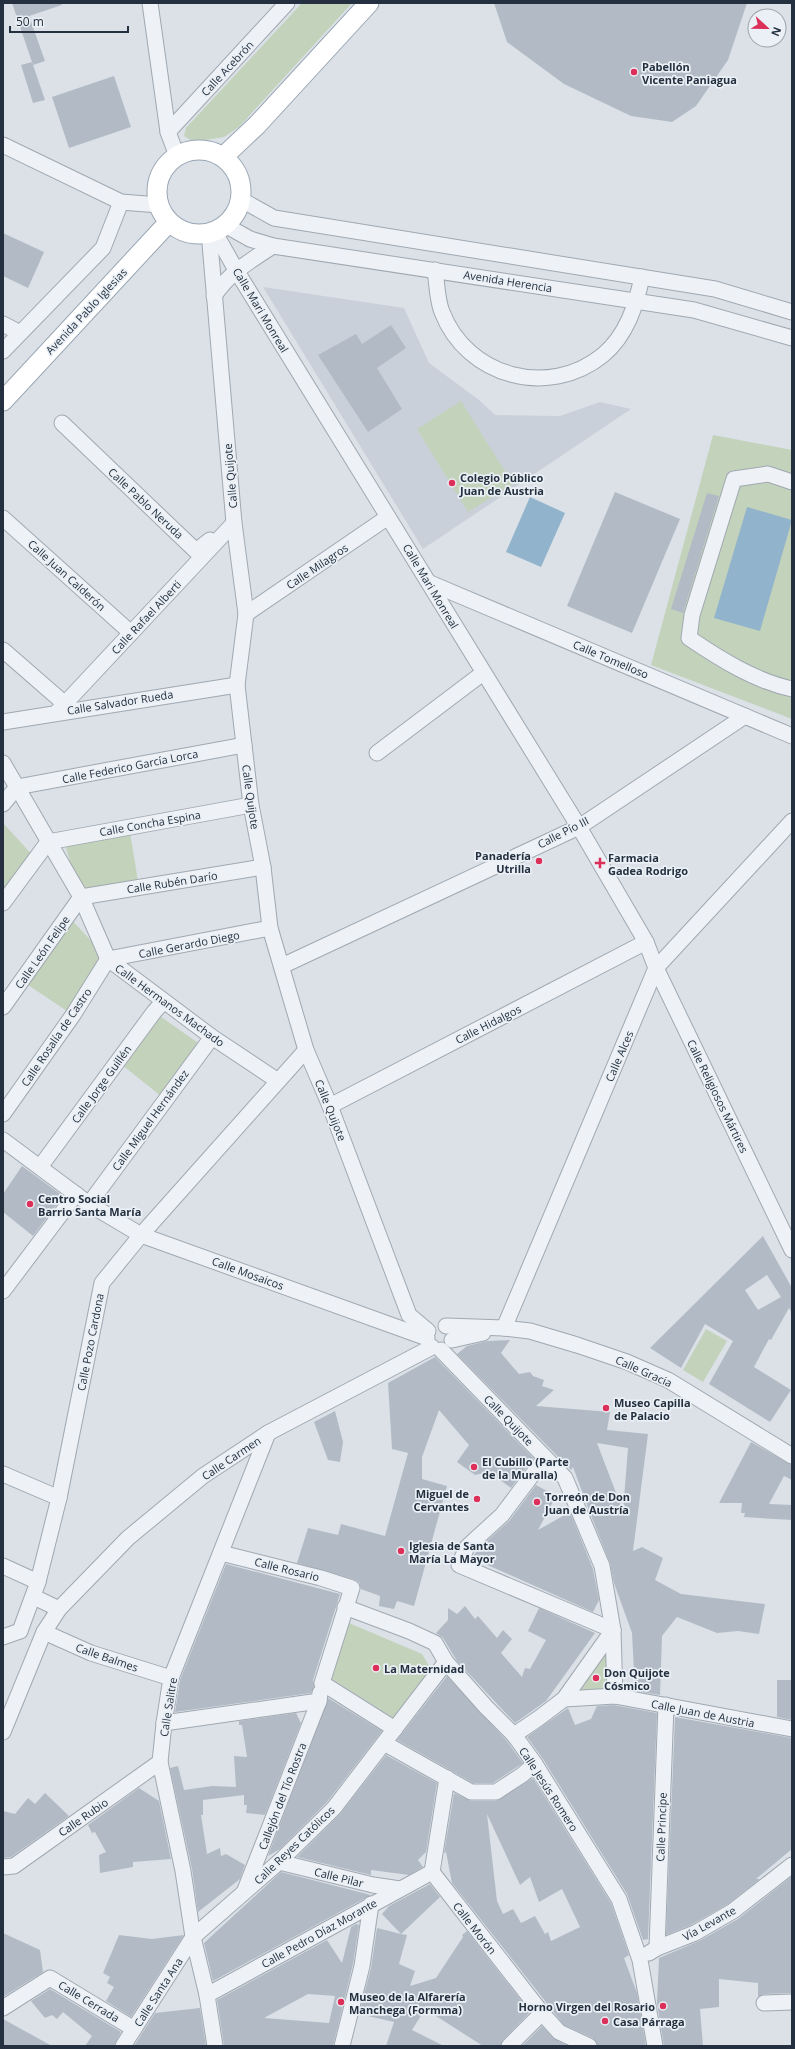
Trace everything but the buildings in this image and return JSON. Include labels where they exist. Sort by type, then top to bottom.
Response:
[{"type":"main road","points":[[223,157],[257,126],[369,3]]},
{"type":"main road","points":[[198,150],[212,152],[223,157],[238,176],[241,187],[240,199],[233,216],[216,229],[192,234],[169,222],[159,205],[158,184],[170,162],[185,152],[198,150]]},
{"type":"main road","name":"Avenida Pablo Iglesias","points":[[3,401],[169,222]]},
{"type":"street","points":[[150,3],[168,132],[177,156]]},
{"type":"street","name":"Calle Acebrón","points":[[168,132],[287,3]]},
{"type":"street","points":[[3,145],[121,202],[159,205]]},
{"type":"street","points":[[240,199],[274,218],[642,277],[714,290],[792,312]]},
{"type":"street","points":[[3,351],[103,248],[121,202]]},
{"type":"street","name":"Avenida Herencia","points":[[216,229],[273,246],[694,310],[792,338]]},
{"type":"street","name":"Calle Mari Monreal","points":[[216,229],[236,270],[579,827],[646,942]]},
{"type":"street","name":"Calle Quijote","points":[[216,229],[214,296],[234,523],[246,614],[236,685],[251,806],[263,867],[270,928],[306,1050],[330,1106],[409,1315],[436,1341],[565,1478],[602,1566],[613,1630],[615,1696]]},
{"type":"street","points":[[214,296],[224,282],[236,270],[273,246]]},
{"type":"street","points":[[435,270],[442,311],[458,340],[481,362],[511,376],[544,379],[576,371],[604,354],[625,329],[637,301],[642,277]]},
{"type":"street","points":[[3,324],[20,333]]},
{"type":"street","name":"Calle Pablo Neruda","points":[[62,423],[196,551],[234,523]]},
{"type":"street","points":[[792,482],[768,474],[734,479],[692,616],[689,638],[722,660],[780,687],[792,689]]},
{"type":"street","name":"Calle Juan Calderón","points":[[3,518],[131,633]]},
{"type":"street","name":"Calle Milagros","points":[[246,614],[388,518]]},
{"type":"street","name":"Calle Rafael Alberti","points":[[62,708],[234,523]]},
{"type":"street","name":"Calle Tomelloso","points":[[430,583],[792,736]]},
{"type":"street","points":[[3,650],[62,708]]},
{"type":"street","points":[[377,753],[483,673]]},
{"type":"street","name":"Calle Salvador Rueda","points":[[3,722],[62,708],[236,685]]},
{"type":"street","name":"Calle Pío III","points":[[282,966],[579,827],[745,716]]},
{"type":"street","name":"Calle Federico García Lorca","points":[[17,787],[244,745]]},
{"type":"street","name":"Calle Hermanos Machado","points":[[3,763],[81,897],[108,959],[163,1002],[278,1081]]},
{"type":"street","points":[[3,804],[17,787]]},
{"type":"street","name":"Calle Concha Espina","points":[[48,842],[251,806]]},
{"type":"street","name":"Calle Alces","points":[[504,1328],[656,968],[792,820]]},
{"type":"street","points":[[3,902],[48,842]]},
{"type":"street","name":"Calle Rubén Darío","points":[[81,897],[263,867]]},
{"type":"street","name":"Calle León Felipe","points":[[3,1007],[81,897]]},
{"type":"street","name":"Calle Gerardo Diego","points":[[108,959],[270,928]]},
{"type":"street","name":"Calle Religiosos Mártires","points":[[646,942],[656,968],[792,1250]]},
{"type":"street","name":"Calle Hidalgos","points":[[330,1106],[646,942]]},
{"type":"street","name":"Calle Rosalía de Castro","points":[[3,1114],[73,1015],[108,959]]},
{"type":"street","name":"Calle Jorge Guillén","points":[[40,1167],[154,1012],[163,1002]]},
{"type":"street","name":"Calle Miguel Hernández","points":[[90,1204],[212,1037]]},
{"type":"street","name":"Calle Pozo Cardona","points":[[20,1631],[34,1597],[59,1498],[102,1283],[141,1235],[306,1050]]},
{"type":"street","name":"Calle Mosaicos","points":[[3,1140],[90,1204],[141,1235],[436,1341]]},
{"type":"street","points":[[3,1291],[76,1194]]},
{"type":"street","name":"Calle Gracia","points":[[504,1328],[436,1341],[438,1324],[446,1326],[504,1328],[530,1331],[578,1345],[627,1362],[668,1380],[792,1456]]},
{"type":"street","name":"Calle Carmen","points":[[42,1637],[59,1609],[128,1538],[203,1476],[268,1433],[436,1341]]},
{"type":"street","name":"Calle Salitre","points":[[215,2046],[207,1994],[193,1937],[182,1871],[160,1762],[164,1723],[172,1678],[268,1433]]},
{"type":"street","points":[[514,1735],[564,1699],[613,1630],[459,1565],[467,1548],[502,1515],[546,1458]]},
{"type":"street","points":[[3,1474],[59,1498]]},
{"type":"street","name":"Calle Rosario","points":[[221,1553],[321,1578],[352,1588]]},
{"type":"street","points":[[3,1566],[38,1582]]},
{"type":"street","name":"Callejón del Tío Rostra","points":[[245,1891],[319,1701],[322,1683],[345,1606],[352,1588]]},
{"type":"street","points":[[34,1597],[59,1609]]},
{"type":"street","name":"Calle Jesús Romero","points":[[345,1606],[409,1631],[434,1643],[446,1662],[486,1708],[514,1735],[535,1764],[619,1899],[640,1960],[655,2046]]},
{"type":"street","points":[[3,1637],[20,1631]]},
{"type":"street","name":"Calle Balmes","points":[[20,1631],[172,1678]]},
{"type":"street","points":[[3,1732],[42,1637]]},
{"type":"street","name":"Calle Reyes Católicos","points":[[193,1937],[279,1862],[334,1808],[446,1662]]},
{"type":"street","points":[[322,1683],[395,1729]]},
{"type":"street","name":"Calle Juan de Austria","points":[[564,1699],[615,1696],[792,1729]]},
{"type":"street","points":[[164,1723],[319,1701]]},
{"type":"street","name":"Calle Principe","points":[[656,1948],[666,1705]]},
{"type":"street","points":[[384,1744],[471,1792],[496,1792],[522,1775],[535,1764]]},
{"type":"street","name":"Calle Rubio","points":[[3,1867],[14,1866],[160,1762]]},
{"type":"street","points":[[432,1872],[447,1778]]},
{"type":"street","name":"Calle Pilar","points":[[279,1862],[374,1885],[400,1889]]},
{"type":"street","name":"Vía Levante","points":[[640,1960],[656,1948],[695,1933],[733,1911],[792,1865]]},
{"type":"street","name":"Calle Pedro Díaz Morante","points":[[207,1994],[432,1872]]},
{"type":"street","name":"Calle Morón","points":[[432,1872],[542,2013],[560,2032],[589,2046]]},
{"type":"street","points":[[342,2046],[362,1966],[371,1904]]},
{"type":"street","name":"Calle Santa Ana","points":[[123,2046],[193,1937]]},
{"type":"street","name":"Calle Cerrada","points":[[3,2008],[50,1978],[134,2029]]},
{"type":"street","points":[[764,2003],[792,2002]]},
{"type":"street","points":[[508,2046],[542,2013]]},
{"type":"shaded area","name":"Colegio Público Juan de Austria","points":[[263,287],[404,308],[429,363],[479,400],[495,415],[560,416],[600,402],[631,409],[423,549]]},
{"type":"green space","points":[[302,3],[352,3],[239,127],[224,137],[194,142],[184,136],[186,128]]},
{"type":"green space","points":[[461,401],[513,484],[468,512],[417,429]]},
{"type":"green space","points":[[713,435],[792,450],[792,719],[651,665]]},
{"type":"green space","points":[[3,823],[36,859],[3,903]]},
{"type":"green space","points":[[129,827],[139,887],[81,897],[63,838]]},
{"type":"green space","points":[[68,916],[108,959],[73,1015],[22,981]]},
{"type":"green space","points":[[154,1012],[204,1047],[166,1100],[117,1061]]},
{"type":"green space","points":[[706,1329],[727,1341],[703,1382],[683,1370]]},
{"type":"green space","points":[[349,1623],[422,1654],[431,1669],[395,1719],[332,1679]]},
{"type":"green space","points":[[613,1630],[615,1696],[564,1699]]},
{"type":"water","points":[[530,497],[565,513],[541,567],[506,552]]},
{"type":"water","points":[[747,507],[792,520],[760,631],[714,618]]},
{"type":"place","name":"Pabellón Vicente Paniagua","points":[[634,72]]},
{"type":"place","name":"Colegio Público Juan de Austria","points":[[452,483]]},
{"type":"place","name":"Panadería Utrilla","points":[[539,861]]},
{"type":"place","name":"Farmacia Gadea Rodrigo","points":[[600,863]]},
{"type":"place","name":"Centro Social Barrio Santa María","points":[[30,1204]]},
{"type":"place","name":"Museo Capilla de Palacio","points":[[606,1408]]},
{"type":"place","name":"El Cubillo (Parte de la Muralla)","points":[[474,1467]]},
{"type":"place","name":"Miguel de Cervantes","points":[[477,1499]]},
{"type":"place","name":"Torreón de Don Juan de Austría","points":[[537,1502]]},
{"type":"place","name":"Iglesia de Santa María La Mayor","points":[[401,1551]]},
{"type":"place","name":"La Maternidad","points":[[376,1668]]},
{"type":"place","name":"Don Quijote Cósmico","points":[[596,1678]]},
{"type":"place","name":"Museo de la Alfarería Manchega (Formma)","points":[[341,2002]]},
{"type":"place","name":"Horno Virgen del Rosario","points":[[663,2006]]},
{"type":"place","name":"Casa Párraga","points":[[605,2021]]}]
